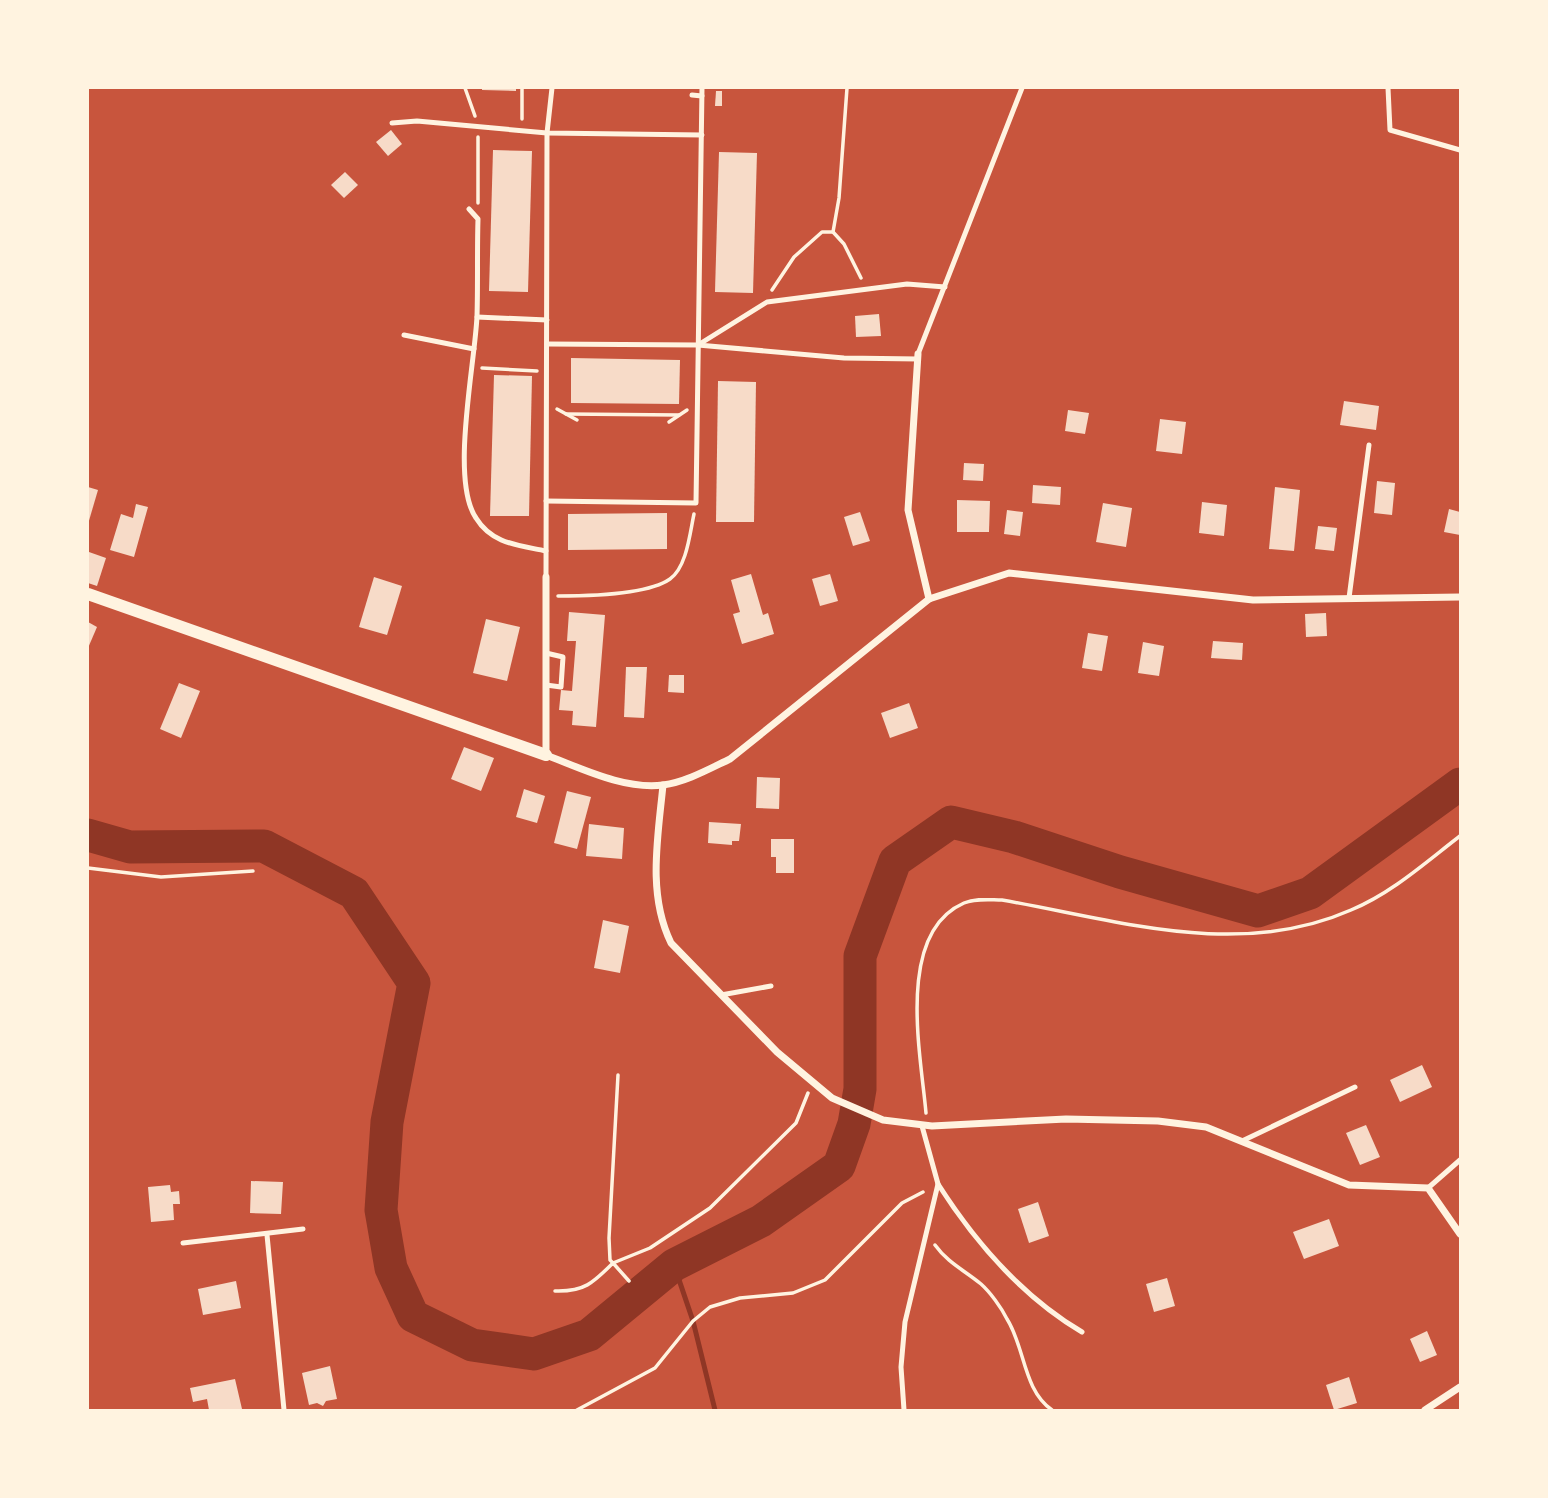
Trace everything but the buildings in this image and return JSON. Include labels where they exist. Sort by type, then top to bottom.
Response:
[{"type":"street","points":[[918,357],[908,510],[929,599]]},
{"type":"street","points":[[88,594],[546,755],[632,783],[663,785],[730,759],[929,599],[1009,573],[1254,600],[1461,597]]},
{"type":"street","points":[[546,577],[546,755]]},
{"type":"street","points":[[663,785],[656,878],[663,926],[679,953],[720,995],[777,1052],[832,1098],[883,1120],[925,1126],[1066,1119],[1158,1121],[1206,1127],[1349,1185],[1428,1188],[1461,1234]]},
{"type":"street","points":[[1425,1410],[1461,1387]]},
{"type":"lane","points":[[546,577],[548,133],[552,88]]},
{"type":"lane","points":[[546,501],[696,503],[702,88]]},
{"type":"lane","points":[[547,344],[698,345],[844,358],[918,357],[1022,88]]},
{"type":"lane","points":[[1388,88],[1390,130],[1461,150]]},
{"type":"lane","points":[[692,95],[702,96]]},
{"type":"lane","points":[[392,123],[416,121],[548,133],[702,135]]},
{"type":"lane","points":[[470,209],[478,219],[477,317],[464,470],[467,502],[476,519],[496,540],[546,551]]},
{"type":"lane","points":[[698,345],[767,302],[907,284],[945,287]]},
{"type":"lane","points":[[477,317],[547,320]]},
{"type":"lane","points":[[404,335],[474,349]]},
{"type":"lane","points":[[1349,598],[1369,445]]},
{"type":"lane","points":[[546,653],[563,657],[561,687],[546,685]]},
{"type":"lane","points":[[720,995],[771,986]]},
{"type":"lane","points":[[1242,1141],[1355,1087]]},
{"type":"lane","points":[[925,1126],[938,1184],[975,1237],[1047,1311],[1082,1332]]},
{"type":"lane","points":[[1428,1188],[1461,1160]]},
{"type":"lane","points":[[904,1410],[901,1367],[905,1322],[938,1184]]},
{"type":"lane","points":[[183,1243],[303,1229]]},
{"type":"lane","points":[[267,1235],[284,1410]]},
{"type":"path","points":[[466,88],[478,128],[478,219]]},
{"type":"path","points":[[522,88],[522,131]]},
{"type":"path","points":[[833,232],[839,198],[847,88]]},
{"type":"path","points":[[767,302],[794,257],[822,232],[833,232],[844,244],[866,289]]},
{"type":"path","points":[[472,368],[547,371]]},
{"type":"path","points":[[547,403],[577,420]]},
{"type":"path","points":[[669,422],[697,403]]},
{"type":"path","points":[[566,414],[679,415]]},
{"type":"path","points":[[546,595],[607,596],[670,580],[680,568],[696,503]]},
{"type":"path","points":[[925,1126],[917,984],[930,935],[964,903],[1002,901],[1197,934],[1242,935],[1315,922],[1351,911],[1385,892],[1461,836]]},
{"type":"path","points":[[88,868],[160,877],[253,870]]},
{"type":"path","points":[[618,1075],[610,1260],[629,1281]]},
{"type":"path","points":[[555,1291],[577,1292],[598,1278],[613,1263],[650,1248],[710,1208],[796,1123],[812,1081]]},
{"type":"path","points":[[577,1410],[655,1368],[693,1321],[710,1307],[740,1298],[793,1293],[825,1280],[902,1203],[938,1184]]},
{"type":"path","points":[[927,1236],[947,1261],[982,1285],[1008,1319],[1025,1358],[1032,1389],[1052,1410]]},
{"type":"waterway","points":[[88,835],[130,847],[264,846],[354,893],[414,983],[387,1122],[381,1210],[391,1268],[413,1316],[472,1345],[534,1354],[589,1335],[674,1265],[761,1221],[839,1166],[854,1124],[860,1089],[860,956],[895,861],[951,822],[1014,837],[1120,872],[1258,911],[1310,893],[1460,784]]},
{"type":"waterway","points":[[674,1265],[693,1321],[715,1410]]}]
